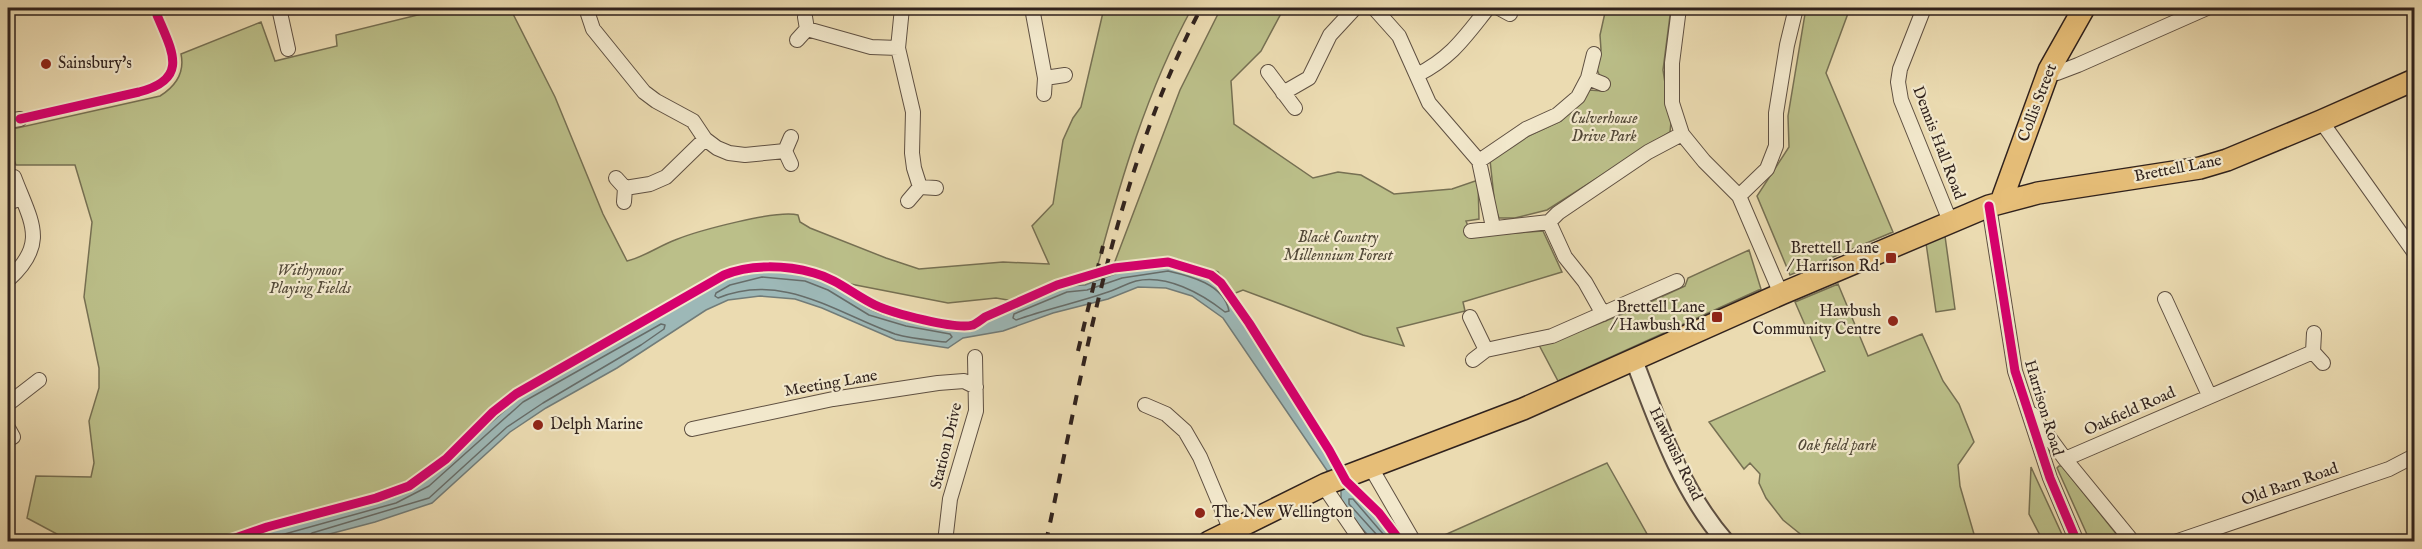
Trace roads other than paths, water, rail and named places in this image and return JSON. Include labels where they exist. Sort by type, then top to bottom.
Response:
[{"type":"main road","name":"Collis Street","points":[[1995,204],[2049,70],[2084,8]]},
{"type":"main road","name":"Brettell Lane","points":[[1325,484],[1523,409],[1781,294],[1995,204],[2038,193],[2200,168],[2227,160],[2415,80]]},
{"type":"main road","points":[[1209,542],[1325,484]]},
{"type":"street","points":[[279,8],[288,49]]},
{"type":"street","points":[[586,8],[593,28],[644,92],[693,121],[705,139],[717,148],[729,153],[745,155],[785,151]]},
{"type":"street","points":[[902,8],[898,48],[914,111],[912,153],[920,187]]},
{"type":"street","points":[[1032,8],[1045,78],[1044,94]]},
{"type":"street","points":[[1283,93],[1309,78],[1330,35],[1355,8]]},
{"type":"street","points":[[1374,8],[1399,36],[1429,103],[1479,161],[1493,227]]},
{"type":"street","points":[[1417,75],[1440,63],[1460,44],[1488,8]]},
{"type":"street","points":[[1680,8],[1672,63],[1672,103],[1682,134],[1704,161],[1739,195],[1781,294]]},
{"type":"street","points":[[1739,195],[1767,169],[1776,146],[1776,113],[1787,45],[1796,8]]},
{"type":"street","name":"Dennis Hall Road","points":[[1924,8],[1900,69],[1898,82],[1902,100],[1950,221]]},
{"type":"street","points":[[2049,70],[2057,73],[2078,65],[2207,8]]},
{"type":"street","points":[[797,40],[806,23],[871,47],[898,48]]},
{"type":"street","points":[[1479,161],[1526,129],[1557,116],[1578,97],[1588,78],[1594,54]]},
{"type":"street","points":[[1268,72],[1295,108]]},
{"type":"street","points":[[1045,78],[1065,75]]},
{"type":"street","points":[[1588,78],[1603,84]]},
{"type":"street","points":[[2322,121],[2415,252]]},
{"type":"street","points":[[1471,231],[1549,222],[1558,213],[1648,152],[1682,134]]},
{"type":"street","points":[[791,137],[785,151],[791,165]]},
{"type":"street","points":[[622,189],[650,184],[666,177],[705,139]]},
{"type":"street","points":[[8,280],[27,260],[34,239],[33,230],[14,177]]},
{"type":"street","points":[[920,187],[936,188]]},
{"type":"street","points":[[908,201],[920,187]]},
{"type":"street","points":[[8,203],[22,198]]},
{"type":"street","name":"Harrison Road","points":[[1995,204],[2015,371],[2050,478],[2077,542]]},
{"type":"street","points":[[1549,222],[1565,257],[1585,282],[1603,314]]},
{"type":"street","points":[[1473,360],[1486,350],[1552,336],[1677,281]]},
{"type":"street","points":[[2164,299],[2209,395]]},
{"type":"street","points":[[1470,317],[1486,350]]},
{"type":"street","points":[[2314,333],[2313,352],[2323,363]]},
{"type":"street","name":"Oakfield Road","points":[[2065,459],[2313,352]]},
{"type":"street","name":"Station Drive","points":[[945,542],[950,500],[976,411],[975,357]]},
{"type":"street","name":"Hawbush Road","points":[[1634,360],[1674,461],[1696,500],[1726,542]]},
{"type":"street","points":[[8,404],[39,380]]},
{"type":"street","name":"Meeting Lane","points":[[692,429],[833,399],[938,382],[964,381],[976,387]]},
{"type":"street","name":"Harrison Road","points":[[2024,402],[2065,459],[2133,542]]},
{"type":"street","points":[[1145,405],[1166,414],[1185,431],[1200,457],[1231,531]]},
{"type":"street","name":"Old Barn Road","points":[[2175,542],[2389,469],[2415,456]]},
{"type":"street","points":[[1370,466],[1414,542]]},
{"type":"street","points":[[1325,484],[1362,542]]},
{"type":"water","points":[[1169,265],[1202,274],[1221,288],[1250,330],[1348,488],[1377,515],[1397,541],[1373,541],[1344,508],[1341,503],[1341,491],[1223,318],[1192,296],[1166,288],[1138,287],[1108,299],[1053,313],[1003,331],[963,338],[948,348],[896,340],[822,308],[795,299],[760,296],[728,300],[706,310],[617,368],[546,408],[510,432],[432,503],[375,522],[303,541],[237,542],[270,530],[395,497],[425,481],[520,397],[728,279],[766,272],[806,275],[831,284],[865,306],[892,317],[950,328],[973,328],[1066,286],[1085,285],[1120,272]]},
{"type":"railway","points":[[1046,542],[1090,337],[1124,202],[1171,71],[1201,8]]},
{"type":"railway","points":[[1078,351],[1103,246]]},
{"type":"place","name":"Sainsbury's","points":[[46,64]]},
{"type":"place","name":"Brettell Lane / Harrison Rd","points":[[1891,258]]},
{"type":"place","name":"Brettell Lane / Hawbush Rd","points":[[1717,317]]},
{"type":"place","name":"Hawbush Community Centre","points":[[1893,321]]},
{"type":"place","name":"Delph Marine","points":[[538,425]]},
{"type":"place","name":"The New Wellington","points":[[1200,513]]},
{"type":"park label","name":"Culverhouse Drive Park","points":[[1604,128]]},
{"type":"park label","name":"Black Country Millennium Forest","points":[[1338,247]]},
{"type":"park label","name":"Withymoor Playing Fields","points":[[310,280]]},
{"type":"park label","name":"Oak field park","points":[[1837,446]]}]
